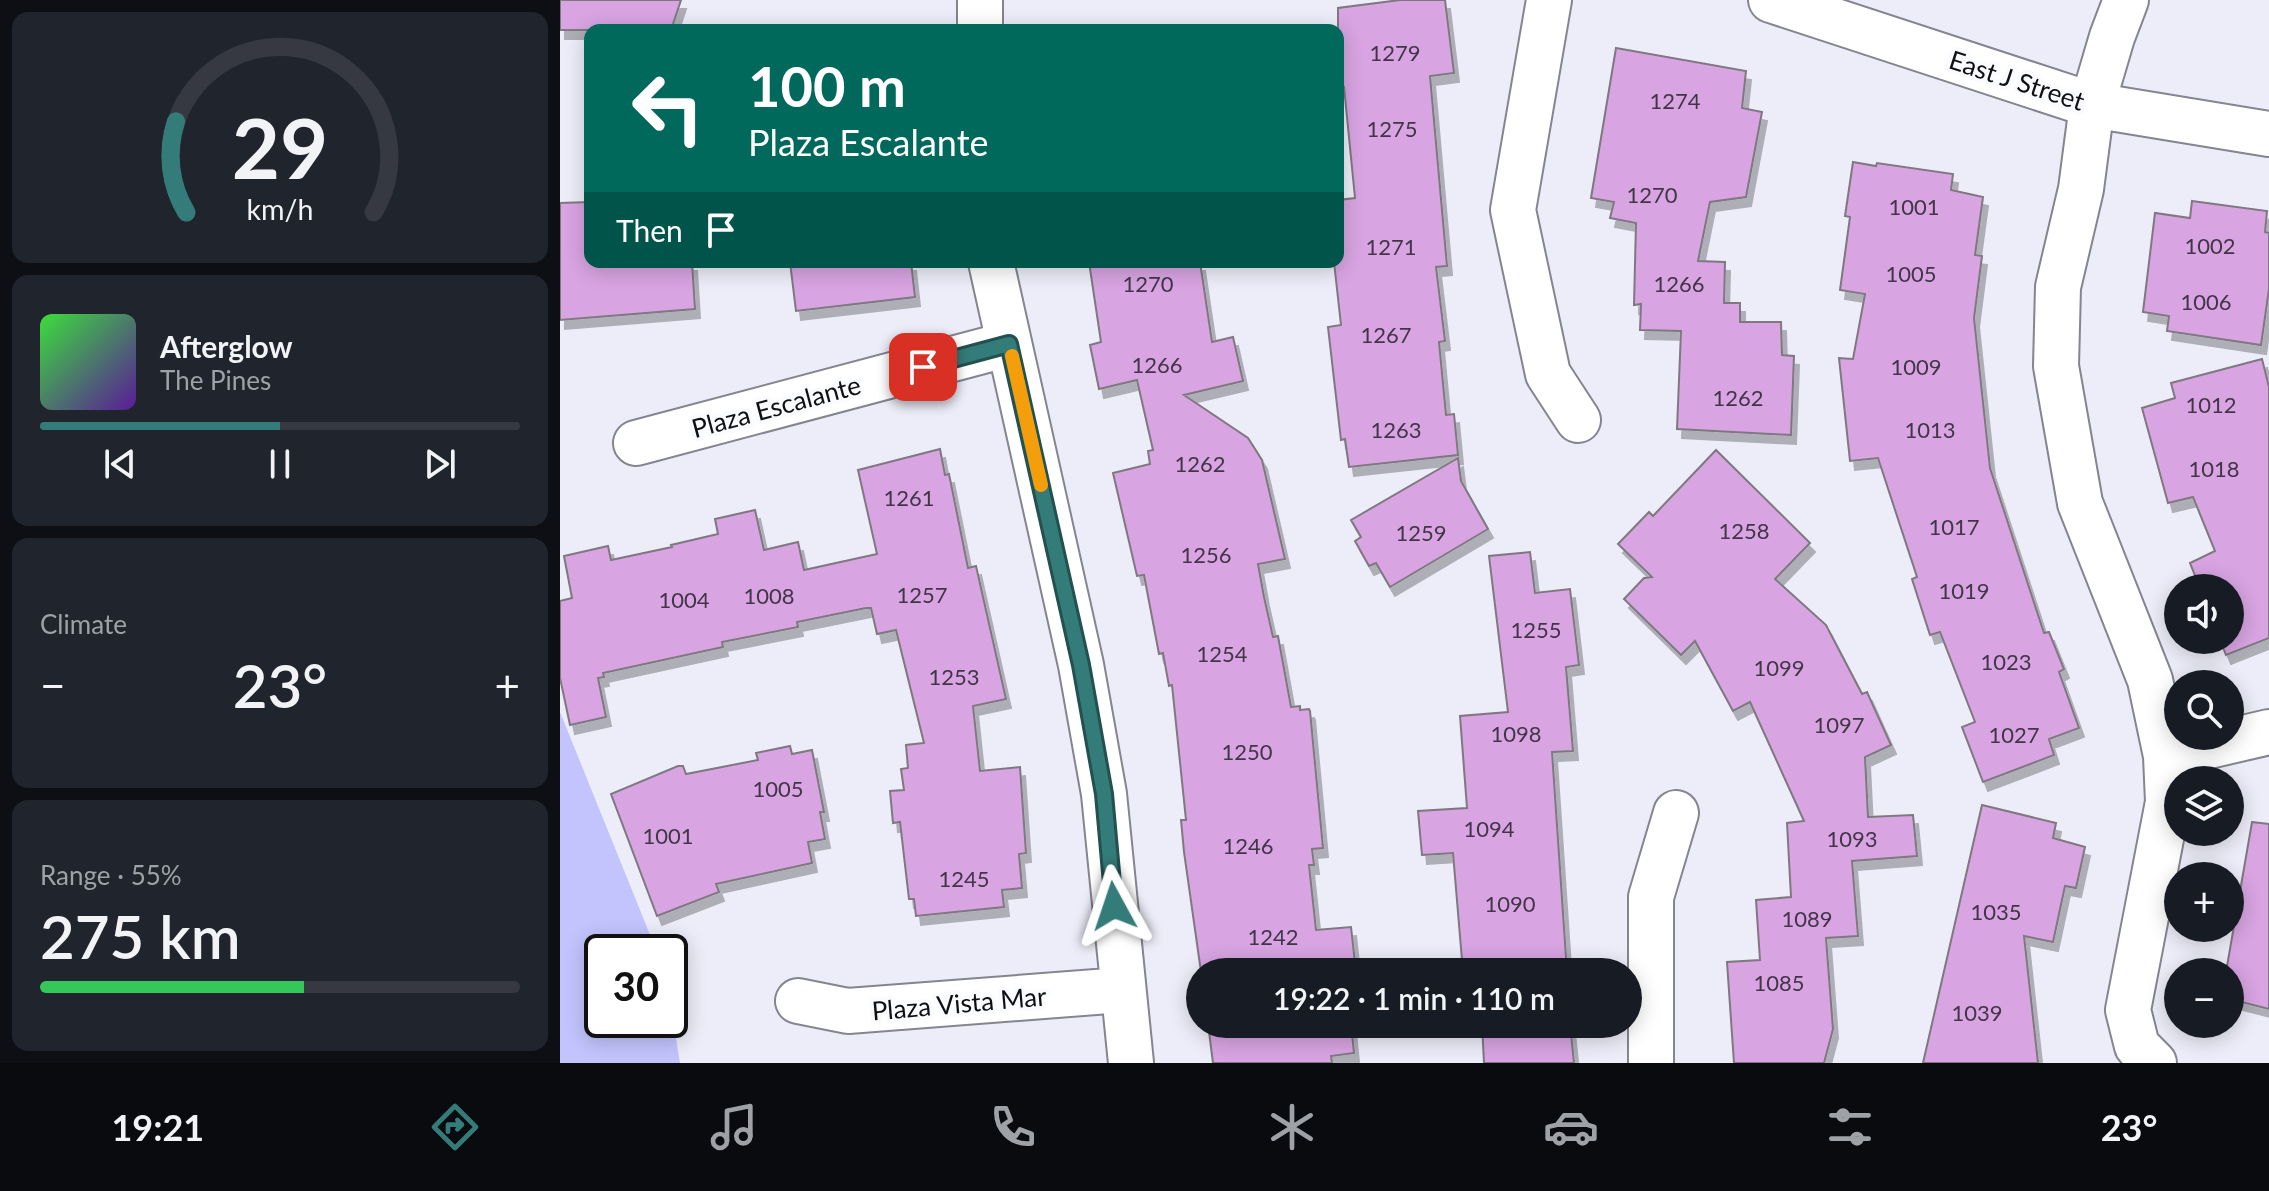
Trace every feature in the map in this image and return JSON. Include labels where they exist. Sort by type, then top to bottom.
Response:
[{"type":"street","points":[[980,0],[980,24]]},
{"type":"street","points":[[1549,0],[1513,210],[1548,374],[1578,420]]},
{"type":"street","name":"East J Street","points":[[1771,0],[2092,105],[2269,134]]},
{"type":"street","points":[[2126,0],[2092,105],[2081,189],[2058,287],[2056,366],[2080,503],[2150,680],[2166,756],[2168,802],[2128,1010],[2137,1046],[2154,1063]]},
{"type":"street","points":[[992,268],[1081,665],[1104,794],[1131,1063]]},
{"type":"street","name":"Plaza Escalante","points":[[636,443],[1009,344]]},
{"type":"street","points":[[2166,756],[2269,732]]},
{"type":"street","points":[[1651,1063],[1651,897],[1676,813]]},
{"type":"street","name":"Plaza Vista Mar","points":[[798,1001],[848,1011],[1122,990]]},
{"type":"shaded area","points":[[560,712],[650,934],[584,934],[584,1038],[676,1038],[680,1063],[560,1063]]},
{"type":"building","points":[[560,0],[681,0],[673,24],[584,24],[584,30],[560,30]]},
{"type":"building","points":[[1400,0],[1445,0],[1454,73],[1430,76],[1447,266],[1436,267],[1445,341],[1439,342],[1446,415],[1454,414],[1458,455],[1349,467],[1345,439],[1341,440],[1328,327],[1341,325],[1335,268],[1344,268],[1344,199],[1355,198],[1344,87],[1344,24],[1338,24],[1338,8]]},
{"type":"building","points":[[1616,48],[1746,71],[1742,108],[1762,112],[1746,197],[1710,202],[1698,261],[1725,262],[1724,303],[1740,303],[1740,322],[1781,322],[1782,355],[1794,356],[1791,435],[1677,429],[1681,331],[1640,330],[1641,304],[1634,305],[1636,223],[1610,218],[1614,202],[1591,198]]},
{"type":"building","points":[[1853,162],[1953,174],[1951,190],[1983,197],[1975,255],[1982,256],[1974,318],[1990,468],[2044,633],[2049,632],[2064,669],[2059,672],[2079,728],[2049,739],[2054,755],[1983,782],[1962,727],[1975,722],[1940,632],[1930,635],[1912,579],[1917,577],[1878,458],[1850,461],[1839,358],[1853,359],[1865,294],[1840,290],[1850,217],[1845,216]]},
{"type":"building","points":[[2192,201],[2267,211],[2265,232],[2269,233],[2269,289],[2261,345],[2167,331],[2169,316],[2143,312],[2155,213],[2190,218]]},
{"type":"building","points":[[584,202],[584,268],[692,268],[695,309],[560,320],[560,203]]},
{"type":"building","points":[[791,268],[912,268],[915,297],[796,311]]},
{"type":"building","points":[[1090,268],[1201,268],[1212,342],[1233,337],[1243,381],[1184,395],[1248,438],[1262,460],[1285,559],[1258,564],[1264,597],[1273,637],[1278,636],[1291,707],[1300,706],[1300,710],[1310,711],[1323,848],[1312,849],[1314,865],[1309,865],[1316,930],[1351,927],[1354,958],[1199,958],[1184,852],[1181,820],[1186,820],[1172,685],[1169,686],[1163,653],[1159,654],[1144,575],[1137,576],[1113,473],[1150,464],[1148,451],[1153,450],[1137,380],[1099,389],[1090,345],[1101,342]]},
{"type":"building","points":[[2262,359],[2269,387],[2269,638],[2244,648],[2244,574],[2194,574],[2190,563],[2215,551],[2193,497],[2168,503],[2142,408],[2175,398],[2171,383]]},
{"type":"building","points":[[940,449],[945,475],[949,474],[968,568],[976,566],[1006,699],[973,706],[980,771],[1020,767],[1026,853],[1019,854],[1022,888],[1002,890],[1004,907],[916,916],[914,899],[909,899],[900,822],[893,823],[890,791],[904,790],[901,769],[908,768],[906,745],[924,743],[896,630],[877,634],[871,608],[866,608],[797,622],[798,627],[722,642],[723,647],[603,673],[604,677],[598,678],[606,717],[570,725],[560,678],[560,601],[572,598],[564,556],[608,546],[611,560],[672,547],[718,534],[715,519],[755,510],[764,550],[798,542],[804,570],[877,554],[858,470]]},
{"type":"building","points":[[1716,450],[1810,543],[1775,579],[1826,625],[1862,694],[1867,692],[1891,745],[1865,757],[1868,817],[1913,815],[1917,856],[1852,861],[1858,936],[1826,938],[1833,1029],[1824,1063],[1734,1063],[1727,962],[1760,960],[1756,900],[1791,897],[1787,823],[1804,821],[1750,702],[1733,711],[1695,641],[1681,655],[1624,599],[1644,578],[1652,577],[1618,544],[1649,512],[1653,516]]},
{"type":"building","points":[[1458,458],[1461,481],[1488,529],[1390,587],[1376,563],[1369,566],[1355,541],[1361,537],[1351,520]]},
{"type":"building","points":[[1530,552],[1535,593],[1570,589],[1579,665],[1566,667],[1573,751],[1552,752],[1566,958],[1462,958],[1453,853],[1422,855],[1418,811],[1467,808],[1460,716],[1508,712],[1489,556]]},
{"type":"building","points":[[790,746],[792,754],[812,750],[824,812],[820,812],[825,839],[808,842],[812,863],[716,884],[719,892],[657,916],[611,794],[678,766],[683,766],[686,774],[758,760],[756,753]]},
{"type":"building","points":[[1982,805],[2056,823],[2053,838],[2085,847],[2076,888],[2065,886],[2053,942],[2024,936],[2038,1063],[1923,1063]]},
{"type":"building","points":[[2252,822],[2269,824],[2269,1009],[2244,1003],[2244,958],[2228,958],[2231,942],[2244,942],[2244,868]]},
{"type":"building","points":[[1210,1038],[1352,1038],[1354,1053],[1331,1056],[1332,1063],[1213,1063]]},
{"type":"building","points":[[1483,1038],[1571,1038],[1574,1063],[1484,1063]]},
{"type":"slow traffic","points":[[1012,356],[1041,485]]},
{"type":"route","points":[[923,367],[1009,344],[1081,665],[1104,794],[1114,906]]}]
